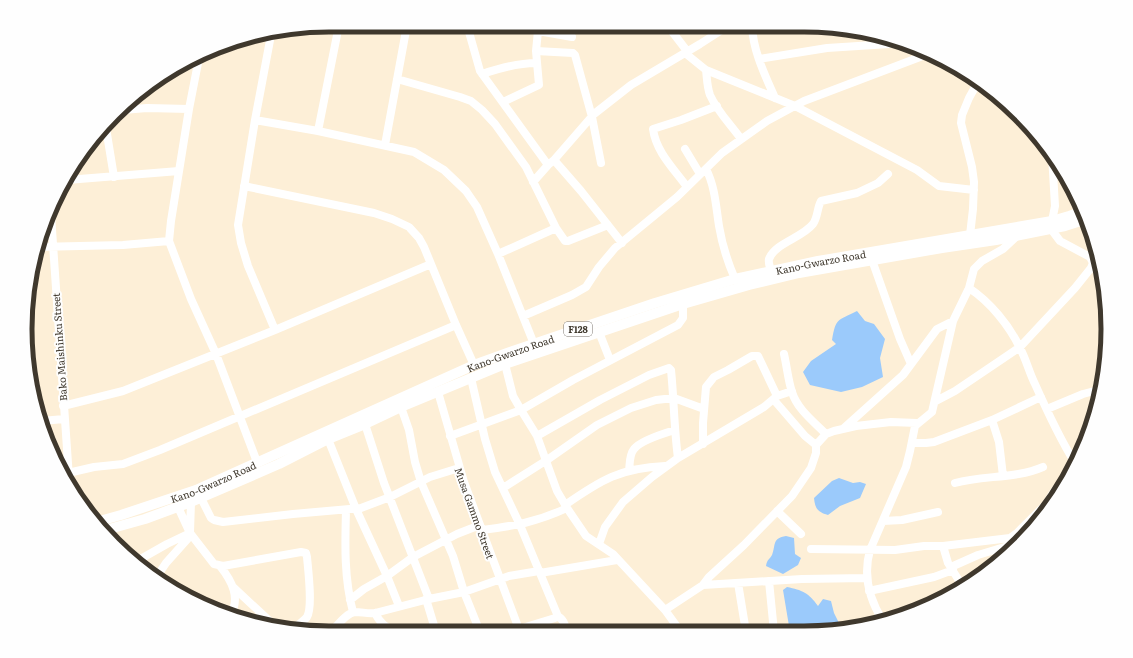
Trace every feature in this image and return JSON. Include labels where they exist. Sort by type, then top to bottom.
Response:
[{"type":"main road","name":"Kano-Gwarzo Road","points":[[110,529],[145,519],[201,498],[279,464],[328,439],[505,364],[536,348],[674,297],[735,279],[818,261],[970,235],[1018,235],[1052,225],[1077,213]]},
{"type":"main road","name":"Kano-Gwarzo Road","points":[[102,520],[196,490],[474,365],[599,332],[683,304],[749,285],[799,273],[1080,220]]},
{"type":"street","points":[[318,131],[338,32]]},
{"type":"street","points":[[385,145],[407,32]]},
{"type":"street","points":[[469,32],[482,74],[551,163],[608,224],[622,242]]},
{"type":"street","points":[[503,102],[539,85],[540,83],[536,63],[538,32]]},
{"type":"street","points":[[548,32],[572,37]]},
{"type":"street","points":[[671,32],[686,52],[706,70],[795,106],[917,170],[939,186],[974,190]]},
{"type":"street","points":[[533,182],[592,117],[630,85],[719,32]]},
{"type":"street","points":[[753,32],[764,75],[775,98]]},
{"type":"street","points":[[270,38],[238,225],[248,266],[275,330]]},
{"type":"street","points":[[759,59],[827,48],[887,44]]},
{"type":"street","points":[[536,51],[574,53],[592,117],[601,162]]},
{"type":"street","points":[[523,316],[572,295],[586,287],[598,267],[610,253],[687,187],[722,153],[767,121],[804,101],[921,57]]},
{"type":"street","points":[[198,63],[188,109],[169,241],[191,299],[216,354],[257,462]]},
{"type":"street","points":[[482,74],[523,63],[536,63]]},
{"type":"street","points":[[706,70],[707,86],[710,94],[741,139]]},
{"type":"street","points":[[397,79],[431,88],[471,102],[495,124],[526,167],[556,228],[565,241],[608,224]]},
{"type":"street","points":[[970,235],[974,190],[972,167],[961,123],[962,115],[969,98],[976,87]]},
{"type":"street","points":[[687,187],[662,154],[653,130],[717,106]]},
{"type":"street","points":[[129,109],[147,108],[188,109]]},
{"type":"street","points":[[255,120],[318,131],[414,152],[440,167],[455,179],[477,207],[498,254],[536,348]]},
{"type":"street","points":[[107,132],[114,177]]},
{"type":"street","points":[[685,149],[703,172],[710,178],[719,228],[730,270],[735,279]]},
{"type":"street","points":[[936,401],[956,391],[1020,347],[1075,288],[1092,265],[1092,260],[1090,257],[1060,241],[1052,225],[1055,206],[1053,167]]},
{"type":"street","points":[[72,180],[179,172]]},
{"type":"street","points":[[771,271],[768,263],[773,252],[811,226],[816,220],[821,201],[857,193],[878,183],[888,174]]},
{"type":"street","points":[[244,186],[374,213],[403,223],[415,232],[431,264],[474,365]]},
{"type":"street","name":"Bako Maishinku Street","points":[[52,224],[68,469]]},
{"type":"street","points":[[498,254],[556,228]]},
{"type":"street","points":[[880,616],[872,601],[867,578],[868,558],[870,550],[906,467],[912,443],[913,430],[917,423],[932,412],[936,401],[953,320],[969,288],[972,274],[982,261],[1003,248],[1018,235]]},
{"type":"street","points":[[44,247],[123,245],[169,241]]},
{"type":"street","points":[[872,260],[900,339],[911,364]]},
{"type":"street","points":[[63,406],[123,391],[275,330],[431,264]]},
{"type":"street","points":[[969,288],[997,314],[1020,347],[1041,397],[1072,457]]},
{"type":"street","points":[[450,436],[521,410],[610,360],[678,325],[683,318],[683,304]]},
{"type":"street","points":[[843,428],[897,381],[937,329],[953,320]]},
{"type":"street","points":[[71,475],[94,467],[123,464],[240,417],[456,325]]},
{"type":"street","points":[[599,332],[610,360]]},
{"type":"street","points":[[784,354],[792,391],[798,403],[826,434]]},
{"type":"street","points":[[702,444],[706,387],[711,380],[753,355],[758,356],[776,398],[805,436],[816,445]]},
{"type":"street","points":[[505,364],[511,390],[537,436],[553,479],[566,507],[586,536],[613,554],[665,610],[677,626]]},
{"type":"street","points":[[537,436],[600,400],[649,375],[667,368],[671,370],[678,458]]},
{"type":"street","points":[[471,378],[495,472],[520,525],[557,616],[561,618],[566,626]]},
{"type":"street","points":[[599,544],[605,527],[623,502],[665,466],[739,423],[776,398],[792,391]]},
{"type":"street","points":[[1047,409],[1083,394],[1094,391]]},
{"type":"street","name":"Musa Gammo Street","points":[[438,392],[459,468],[518,626]]},
{"type":"street","points":[[912,443],[934,442],[992,420],[1041,397]]},
{"type":"street","points":[[503,488],[547,460],[597,425],[618,414],[645,403],[674,398],[704,409]]},
{"type":"street","points":[[402,407],[421,482],[453,556],[464,592],[478,626]]},
{"type":"street","points":[[47,421],[64,419]]},
{"type":"street","points":[[992,420],[999,442],[1003,476]]},
{"type":"street","points":[[665,610],[703,585],[709,577],[744,545],[792,496],[810,468],[816,453],[816,445],[826,434],[843,428],[891,422],[917,423]]},
{"type":"street","points":[[365,424],[376,462],[414,557],[434,626]]},
{"type":"street","points":[[629,471],[631,456],[636,447],[654,437],[675,430]]},
{"type":"street","points":[[328,439],[356,509],[387,576],[398,606]]},
{"type":"street","points":[[350,600],[364,589],[387,576],[414,557],[445,540],[481,528],[520,525],[549,516],[566,507],[599,482],[609,477],[643,468],[665,466]]},
{"type":"street","points":[[955,483],[1031,472],[1043,467]]},
{"type":"street","points":[[201,498],[211,518],[223,522],[356,509],[390,497],[430,477],[459,468]]},
{"type":"street","points":[[159,573],[190,533],[191,502]]},
{"type":"street","points":[[178,507],[190,533],[214,564],[220,566],[301,552],[306,553],[308,557],[310,594],[309,613],[306,619],[300,624]]},
{"type":"street","points":[[346,510],[345,570],[350,600],[354,612]]},
{"type":"street","points":[[1015,538],[1017,533],[1040,510]]},
{"type":"street","points":[[777,511],[801,534]]},
{"type":"street","points":[[883,521],[902,520],[938,512]]},
{"type":"street","points":[[141,559],[190,533]]},
{"type":"street","points":[[811,549],[895,550],[935,545],[1010,543]]},
{"type":"street","points":[[870,591],[934,577],[978,555],[1008,545]]},
{"type":"street","points":[[943,546],[948,563],[960,581]]},
{"type":"street","points":[[337,626],[346,617],[354,612],[366,614],[374,613],[427,599],[464,592],[519,574],[617,560]]},
{"type":"street","points":[[220,566],[227,575],[233,587],[236,598],[234,610]]},
{"type":"street","points":[[703,585],[818,578],[867,578]]},
{"type":"street","points":[[769,581],[773,626]]},
{"type":"street","points":[[738,583],[745,626]]},
{"type":"street","points":[[233,587],[268,619]]},
{"type":"street","points":[[374,613],[380,622],[385,626]]},
{"type":"street","points":[[533,626],[557,616]]},
{"type":"water","points":[[857,311],[865,321],[874,324],[885,339],[880,358],[883,377],[862,387],[841,392],[810,385],[803,372],[811,361],[836,344],[832,340],[838,321]]},
{"type":"water","points":[[839,478],[853,483],[860,482],[866,484],[860,498],[840,506],[828,515],[822,513],[816,507],[814,498],[832,481]]},
{"type":"water","points":[[786,536],[794,538],[795,554],[801,558],[798,565],[783,574],[766,566],[772,555],[776,540]]},
{"type":"water","points":[[787,587],[797,589],[805,593],[818,606],[823,599],[831,601],[834,613],[839,623],[789,626],[783,590]]}]
